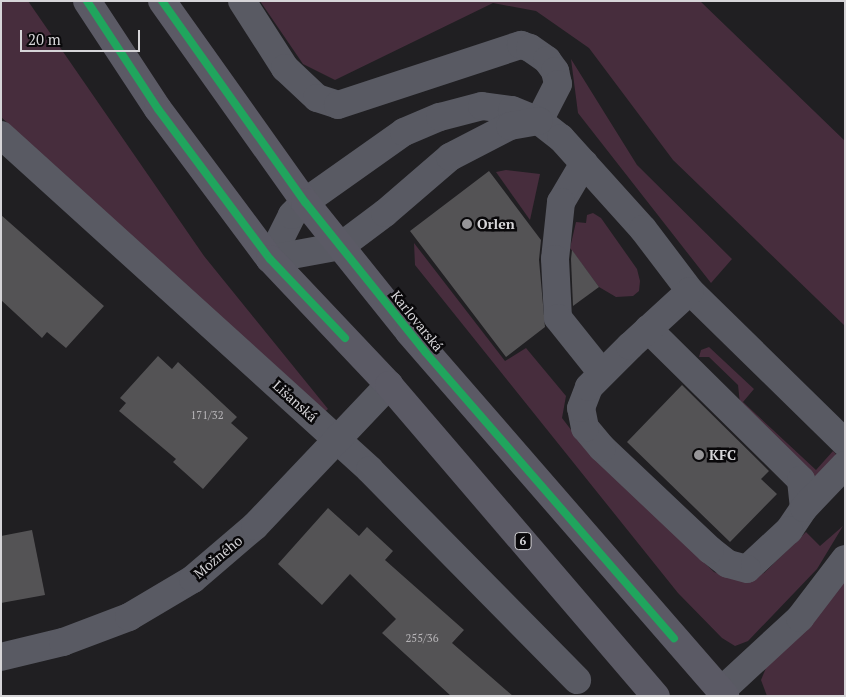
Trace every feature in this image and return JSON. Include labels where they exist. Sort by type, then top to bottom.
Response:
[{"type":"main road","name":"6","points":[[87,1],[158,109],[270,259],[389,385],[656,696]]},
{"type":"main road","name":"Karlovarská","points":[[162,1],[305,202],[426,353],[723,693]]},
{"type":"street","points":[[242,1],[285,68],[317,98],[338,104],[521,45],[530,48],[547,60],[555,71],[558,84],[538,121]]},
{"type":"street","points":[[270,259],[292,215],[305,202],[404,132],[440,117],[482,106],[512,110],[538,121],[561,138],[643,229],[690,291],[845,443]]},
{"type":"street","points":[[270,259],[341,246],[385,213],[450,157],[510,126],[538,121]]},
{"type":"street","name":"Lišanská","points":[[1,134],[337,440],[577,680]]},
{"type":"street","points":[[584,162],[561,202],[555,259],[558,318],[602,373]]},
{"type":"street","points":[[690,291],[589,387],[581,408],[585,428],[602,448],[728,564],[747,569],[760,559],[789,530],[804,508],[845,465]]},
{"type":"street","points":[[648,329],[801,480],[804,508]]},
{"type":"street","name":"Možného","points":[[1,657],[63,642],[129,617],[193,579],[255,526],[389,385]]},
{"type":"street","points":[[723,693],[800,618],[845,559]]},
{"type":"shaded area","points":[[1,1],[28,1],[204,256],[328,409],[321,415],[1,117]]},
{"type":"shaded area","points":[[260,1],[700,1],[845,141],[845,326],[673,160],[589,48],[536,11],[493,3],[335,80],[303,64]]},
{"type":"shaded area","points":[[571,59],[637,165],[732,259],[711,283],[578,113]]},
{"type":"shaded area","points":[[506,170],[540,174],[530,220],[496,172]]},
{"type":"shaded area","points":[[593,213],[601,218],[637,269],[640,281],[639,291],[633,296],[616,297],[599,287],[570,248],[576,222],[586,223],[587,215]]},
{"type":"shaded area","points":[[414,243],[505,361],[526,348],[566,396],[562,418],[585,448],[714,572],[739,580],[764,573],[806,532],[820,546],[843,526],[817,569],[748,641],[735,646],[722,638],[678,593],[415,265]]},
{"type":"shaded area","points":[[709,347],[754,389],[743,402],[816,470],[833,451],[836,454],[836,466],[821,483],[740,404],[738,385],[709,357],[699,357],[701,350]]},
{"type":"shaded area","points":[[845,575],[845,696],[767,696],[761,680],[766,668]]},
{"type":"building","points":[[489,171],[541,240],[539,260],[545,327],[506,357],[410,231]]},
{"type":"building","points":[[1,215],[104,306],[66,348],[47,332],[42,338],[1,300]]},
{"type":"building","points":[[572,250],[599,287],[573,306],[571,259]]},
{"type":"building","points":[[158,356],[172,369],[178,362],[237,417],[231,423],[248,438],[203,489],[173,462],[176,459],[119,411],[126,403],[120,398]]},
{"type":"building","name":"KFC","points":[[682,385],[769,471],[761,479],[777,494],[730,542],[627,442]]},
{"type":"building","points":[[328,508],[359,536],[367,527],[393,551],[385,560],[464,630],[452,643],[513,696],[451,696],[382,633],[396,619],[350,574],[322,605],[278,564]]},
{"type":"building","points":[[32,530],[45,595],[1,603],[1,536]]},
{"type":"cycle path","points":[[87,1],[158,109],[270,259],[345,338]]},
{"type":"cycle path","points":[[162,1],[305,202],[426,353],[674,638]]},
{"type":"place","name":"Orlen","points":[[467,224]]},
{"type":"place","name":"KFC","points":[[699,455]]}]
